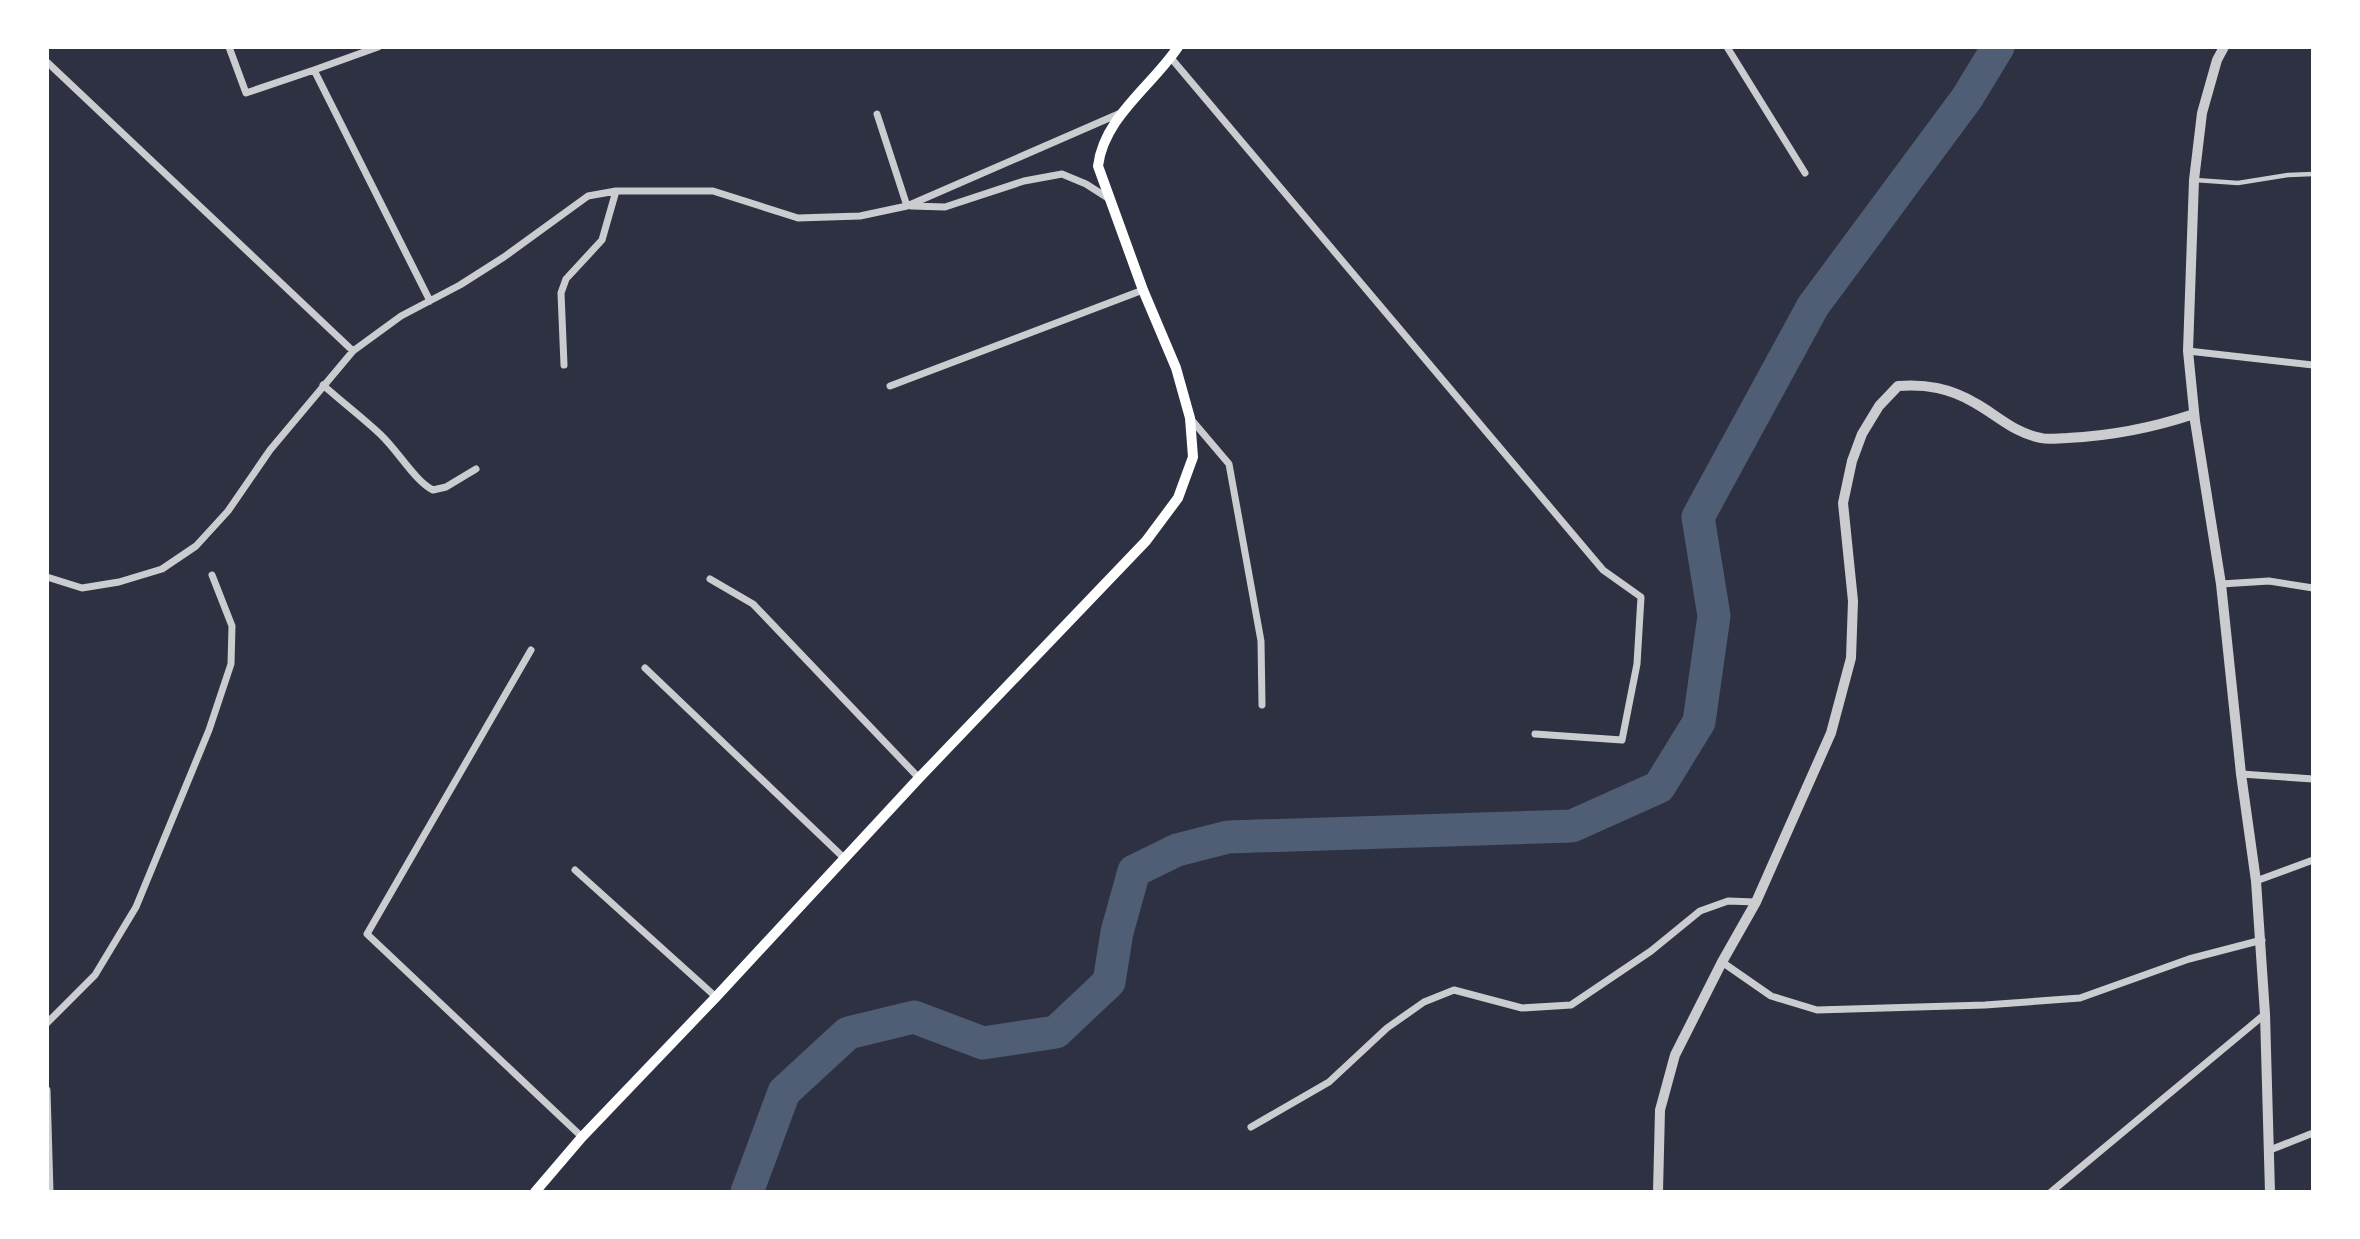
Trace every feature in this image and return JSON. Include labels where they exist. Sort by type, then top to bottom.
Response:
[{"type":"main road","points":[[535,1192],[582,1137],[1146,541],[1178,498],[1193,457],[1190,418],[1176,368],[1143,290],[1098,166],[1100,149],[1124,111],[1178,47]]},
{"type":"street","points":[[229,47],[246,93],[378,47]]},
{"type":"street","points":[[1727,47],[1805,173]]},
{"type":"street","points":[[2224,47],[2217,60],[2202,113],[2194,180],[2188,351],[2194,414],[2221,584],[2262,940],[2270,1150],[2269,1190]]},
{"type":"street","points":[[1171,58],[1603,570],[1641,597],[1637,664],[1622,740],[1535,734]]},
{"type":"street","points":[[47,62],[353,351]]},
{"type":"street","points":[[314,70],[429,301]]},
{"type":"street","points":[[47,577],[82,588],[119,582],[162,569],[196,546],[228,511],[270,450],[353,351],[401,316],[482,271],[589,196],[615,191],[713,191],[798,218],[860,216],[907,206],[1124,111]]},
{"type":"street","points":[[877,114],[907,206]]},
{"type":"street","points":[[907,206],[945,207],[1024,181],[1062,174],[1086,184],[1112,201]]},
{"type":"street","points":[[564,365],[561,293],[566,279],[602,240],[615,191]]},
{"type":"street","points":[[890,386],[1143,290]]},
{"type":"street","points":[[2188,351],[2313,365]]},
{"type":"street","points":[[323,385],[382,436],[423,485],[433,490],[446,487],[476,469]]},
{"type":"street","points":[[1658,1192],[1660,1110],[1675,1055],[1756,902],[1831,733],[1852,658],[1853,601],[1843,503],[1852,461],[1862,434],[1879,406],[1898,386],[1918,385],[1949,390],[1977,403],[2004,424],[2042,439],[2095,437],[2155,427],[2194,414]]},
{"type":"street","points":[[1190,418],[1229,464],[1261,641],[1262,705]]},
{"type":"street","points":[[47,1023],[95,975],[136,907],[209,730],[231,664],[232,626],[212,575]]},
{"type":"street","points":[[710,579],[753,604],[919,778]]},
{"type":"street","points":[[2221,584],[2269,581],[2313,588]]},
{"type":"street","points":[[531,650],[367,934],[582,1137]]},
{"type":"street","points":[[645,668],[844,858]]},
{"type":"street","points":[[2241,774],[2313,779]]},
{"type":"street","points":[[2256,881],[2313,860]]},
{"type":"street","points":[[575,870],[716,997]]},
{"type":"street","points":[[1251,1127],[1329,1082],[1387,1028],[1424,1002],[1454,990],[1522,1008],[1571,1005],[1651,951],[1700,911],[1728,901],[1756,902]]},
{"type":"street","points":[[1722,962],[1771,996],[1817,1010],[1985,1005],[2080,998],[2189,959],[2262,940]]},
{"type":"street","points":[[2051,1192],[2265,1014]]},
{"type":"street","points":[[47,1090],[50,1192]]},
{"type":"street","points":[[2270,1150],[2313,1133]]},
{"type":"lane","points":[[2194,180],[2238,183],[2313,174]]},
{"type":"waterway","points":[[747,1192],[784,1092],[848,1033],[914,1017],[983,1043],[1056,1032],[1109,982],[1117,932],[1134,871],[1177,850],[1228,837],[1572,826],[1659,787],[1699,722],[1714,616],[1698,517],[1813,306],[1967,98],[1998,47]]}]
